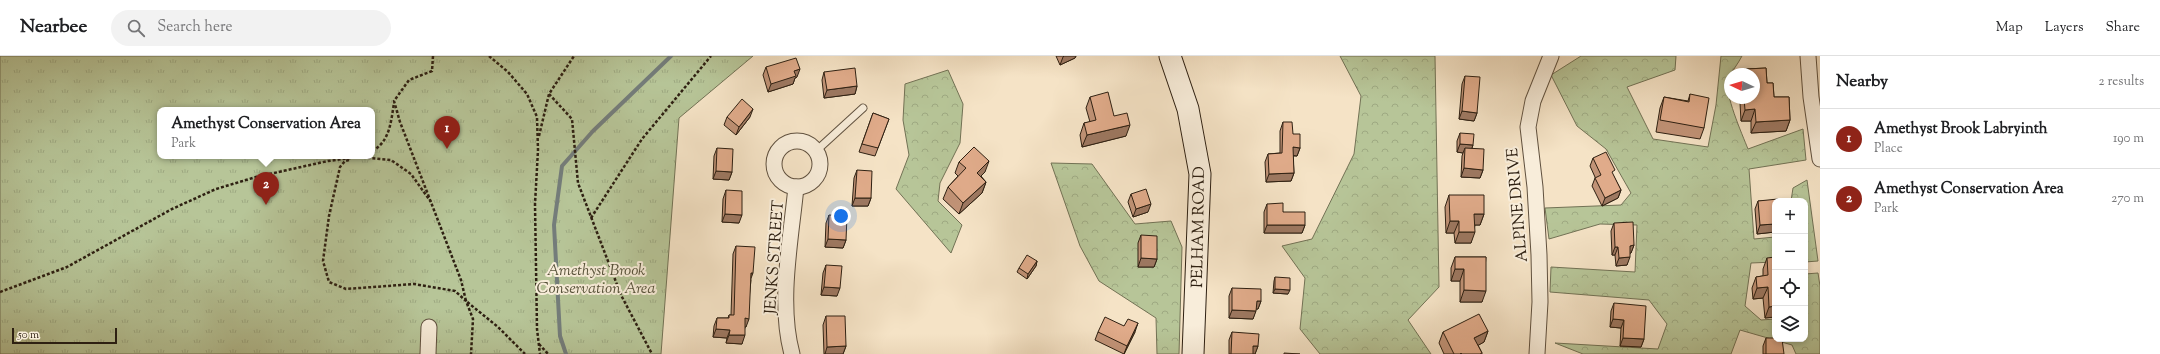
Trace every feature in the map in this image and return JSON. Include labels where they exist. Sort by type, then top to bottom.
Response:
[{"type":"main road","name":"PELHAM ROAD","points":[[1170,56],[1188,109],[1200,174],[1198,268],[1193,354]]},
{"type":"street","name":"ALPINE DRIVE","points":[[1537,354],[1540,302],[1539,255],[1535,187],[1528,127],[1533,101],[1551,56]]},
{"type":"street","points":[[1808,56],[1812,108],[1820,159]]},
{"type":"street","name":"JENKS STREET","points":[[796,141],[805,142],[816,151],[820,159],[818,173],[809,183],[796,187],[785,183],[776,174],[774,166],[776,154],[784,145],[796,141]]},
{"type":"street","name":"JENKS STREET","points":[[792,354],[788,332],[786,304],[796,187]]},
{"type":"street","points":[[428,354],[429,327]]},
{"type":"lane","points":[[816,151],[863,108]]},
{"type":"path","points":[[375,150],[381,147],[388,132],[394,101],[408,80],[432,71],[433,56]]},
{"type":"path","points":[[489,56],[508,72],[527,94],[537,117],[538,150]]},
{"type":"path","points":[[540,354],[538,343],[535,204],[540,126],[549,94],[574,56]]},
{"type":"path","points":[[591,218],[642,139],[710,56]]},
{"type":"path","points":[[549,94],[572,119],[578,183],[621,295],[652,354]]},
{"type":"path","points":[[394,101],[400,122],[461,280],[466,301],[473,318],[471,354]]},
{"type":"path","points":[[375,158],[391,160],[411,174],[431,202]]},
{"type":"path","points":[[0,292],[67,267],[172,209],[216,189],[256,177],[341,159]]},
{"type":"path","points":[[351,159],[345,161],[340,167],[329,216],[323,261],[329,282],[346,289],[414,284],[455,291],[498,327],[525,354]]},
{"type":"path","points":[[538,343],[548,354]]},
{"type":"green space","name":"Amethyst Brook Conservation Area","points":[[0,56],[753,56],[679,118],[661,354],[0,354]]},
{"type":"green space","points":[[1340,56],[1435,56],[1439,287],[1408,320],[1431,354],[1320,354],[1300,329],[1305,278],[1282,246],[1312,239],[1354,154],[1361,96]]},
{"type":"green space","points":[[1581,56],[1676,56],[1675,70],[1627,87],[1653,139],[1708,147],[1716,105],[1721,56],[1742,56],[1735,68],[1724,68],[1724,104],[1731,104],[1748,149],[1803,129],[1806,160],[1749,169],[1754,239],[1772,237],[1772,262],[1751,263],[1745,306],[1761,320],[1772,319],[1772,339],[1740,330],[1731,354],[1583,354],[1555,343],[1658,349],[1667,324],[1649,300],[1550,292],[1551,267],[1635,272],[1637,225],[1600,224],[1549,239],[1545,208],[1621,205],[1631,193],[1606,149],[1577,126],[1551,75]]},
{"type":"green space","points":[[948,70],[963,104],[960,143],[940,183],[938,201],[962,225],[951,253],[896,189],[909,155],[903,120],[905,84]]},
{"type":"green space","points":[[1051,163],[1092,164],[1135,224],[1171,221],[1182,247],[1179,354],[1157,354],[1156,318],[1099,281],[1080,246]]},
{"type":"green space","points":[[1807,180],[1818,261],[1808,262],[1808,198],[1791,198],[1793,188]]},
{"type":"green space","points":[[1818,273],[1820,286],[1820,354],[1796,354],[1792,345],[1782,342],[1808,342],[1808,274]]},
{"type":"building","points":[[796,58],[800,69],[794,71],[796,76],[771,84],[766,67]]},
{"type":"building","points":[[855,68],[857,86],[827,90],[824,72]]},
{"type":"building","points":[[1760,68],[1766,68],[1767,83],[1773,83],[1774,97],[1789,97],[1790,120],[1756,122],[1755,109],[1745,110],[1744,104],[1760,104]]},
{"type":"building","points":[[1465,76],[1480,77],[1477,113],[1462,111]]},
{"type":"building","points":[[1108,92],[1114,116],[1127,113],[1130,125],[1087,135],[1084,123],[1096,120],[1090,97]]},
{"type":"building","points":[[1690,94],[1709,98],[1704,128],[1660,120],[1664,97],[1689,102]]},
{"type":"building","points":[[742,99],[753,109],[739,127],[727,117]]},
{"type":"building","points":[[873,113],[889,119],[878,148],[862,144]]},
{"type":"building","points":[[1283,122],[1292,122],[1293,134],[1300,134],[1300,148],[1293,147],[1294,173],[1269,174],[1268,154],[1282,153]]},
{"type":"building","points":[[1460,133],[1474,134],[1473,145],[1460,144]]},
{"type":"building","points":[[974,147],[989,161],[977,173],[986,182],[963,203],[948,187],[966,168],[959,162]]},
{"type":"building","points":[[717,148],[733,149],[732,172],[716,171]]},
{"type":"building","points":[[1465,148],[1484,149],[1483,170],[1464,168]]},
{"type":"building","points":[[1606,152],[1615,170],[1612,172],[1621,190],[1605,198],[1595,178],[1601,175],[1593,158]]},
{"type":"building","points":[[857,170],[872,171],[871,198],[855,198]]},
{"type":"building","points":[[1146,189],[1151,204],[1136,209],[1131,194]]},
{"type":"building","points":[[726,190],[742,191],[742,215],[725,214]]},
{"type":"building","points":[[1449,195],[1484,195],[1484,214],[1474,214],[1475,232],[1459,232],[1459,221],[1450,221]]},
{"type":"building","points":[[1772,200],[1772,224],[1760,225],[1758,201]]},
{"type":"building","points":[[1283,203],[1283,212],[1305,212],[1305,225],[1267,225],[1267,204]]},
{"type":"building","points":[[829,215],[847,216],[846,240],[828,239]]},
{"type":"building","points":[[1633,222],[1634,245],[1630,246],[1630,257],[1619,258],[1618,247],[1615,247],[1614,223]]},
{"type":"building","points":[[1141,235],[1157,236],[1157,259],[1141,258]]},
{"type":"building","points":[[736,246],[755,247],[753,273],[751,273],[749,319],[745,318],[745,335],[729,335],[730,330],[716,329],[717,318],[729,318],[729,315],[734,315]]},
{"type":"building","points":[[1027,255],[1037,261],[1028,274],[1019,268]]},
{"type":"building","points":[[1455,257],[1486,257],[1486,291],[1464,290],[1464,269],[1455,269]]},
{"type":"building","points":[[1772,257],[1772,306],[1769,307],[1768,287],[1757,288],[1756,277],[1768,275],[1767,258]]},
{"type":"building","points":[[826,265],[842,266],[840,288],[824,287]]},
{"type":"building","points":[[1275,277],[1290,278],[1290,290],[1275,289]]},
{"type":"building","points":[[1232,288],[1261,289],[1261,301],[1257,301],[1256,311],[1232,310]]},
{"type":"building","points":[[1614,303],[1646,306],[1644,339],[1623,338],[1624,320],[1613,319]]},
{"type":"building","points":[[1479,314],[1488,331],[1474,338],[1482,353],[1454,354],[1443,332]]},
{"type":"building","points":[[826,316],[845,316],[846,346],[827,347]]},
{"type":"building","points":[[1105,317],[1124,326],[1128,319],[1138,323],[1127,346],[1098,332]]},
{"type":"building","points":[[1232,332],[1259,334],[1258,346],[1253,346],[1253,354],[1231,354]]},
{"type":"building","points":[[1766,338],[1772,338],[1772,342],[1782,342],[1784,354],[1766,354]]},
{"type":"waterway","points":[[566,354],[560,336],[554,225],[562,166],[593,131],[671,56]]},
{"type":"place","name":"Amethyst Brook Labryinth","points":[[447,149]]},
{"type":"place","name":"Amethyst Conservation Area","points":[[266,205]]}]
